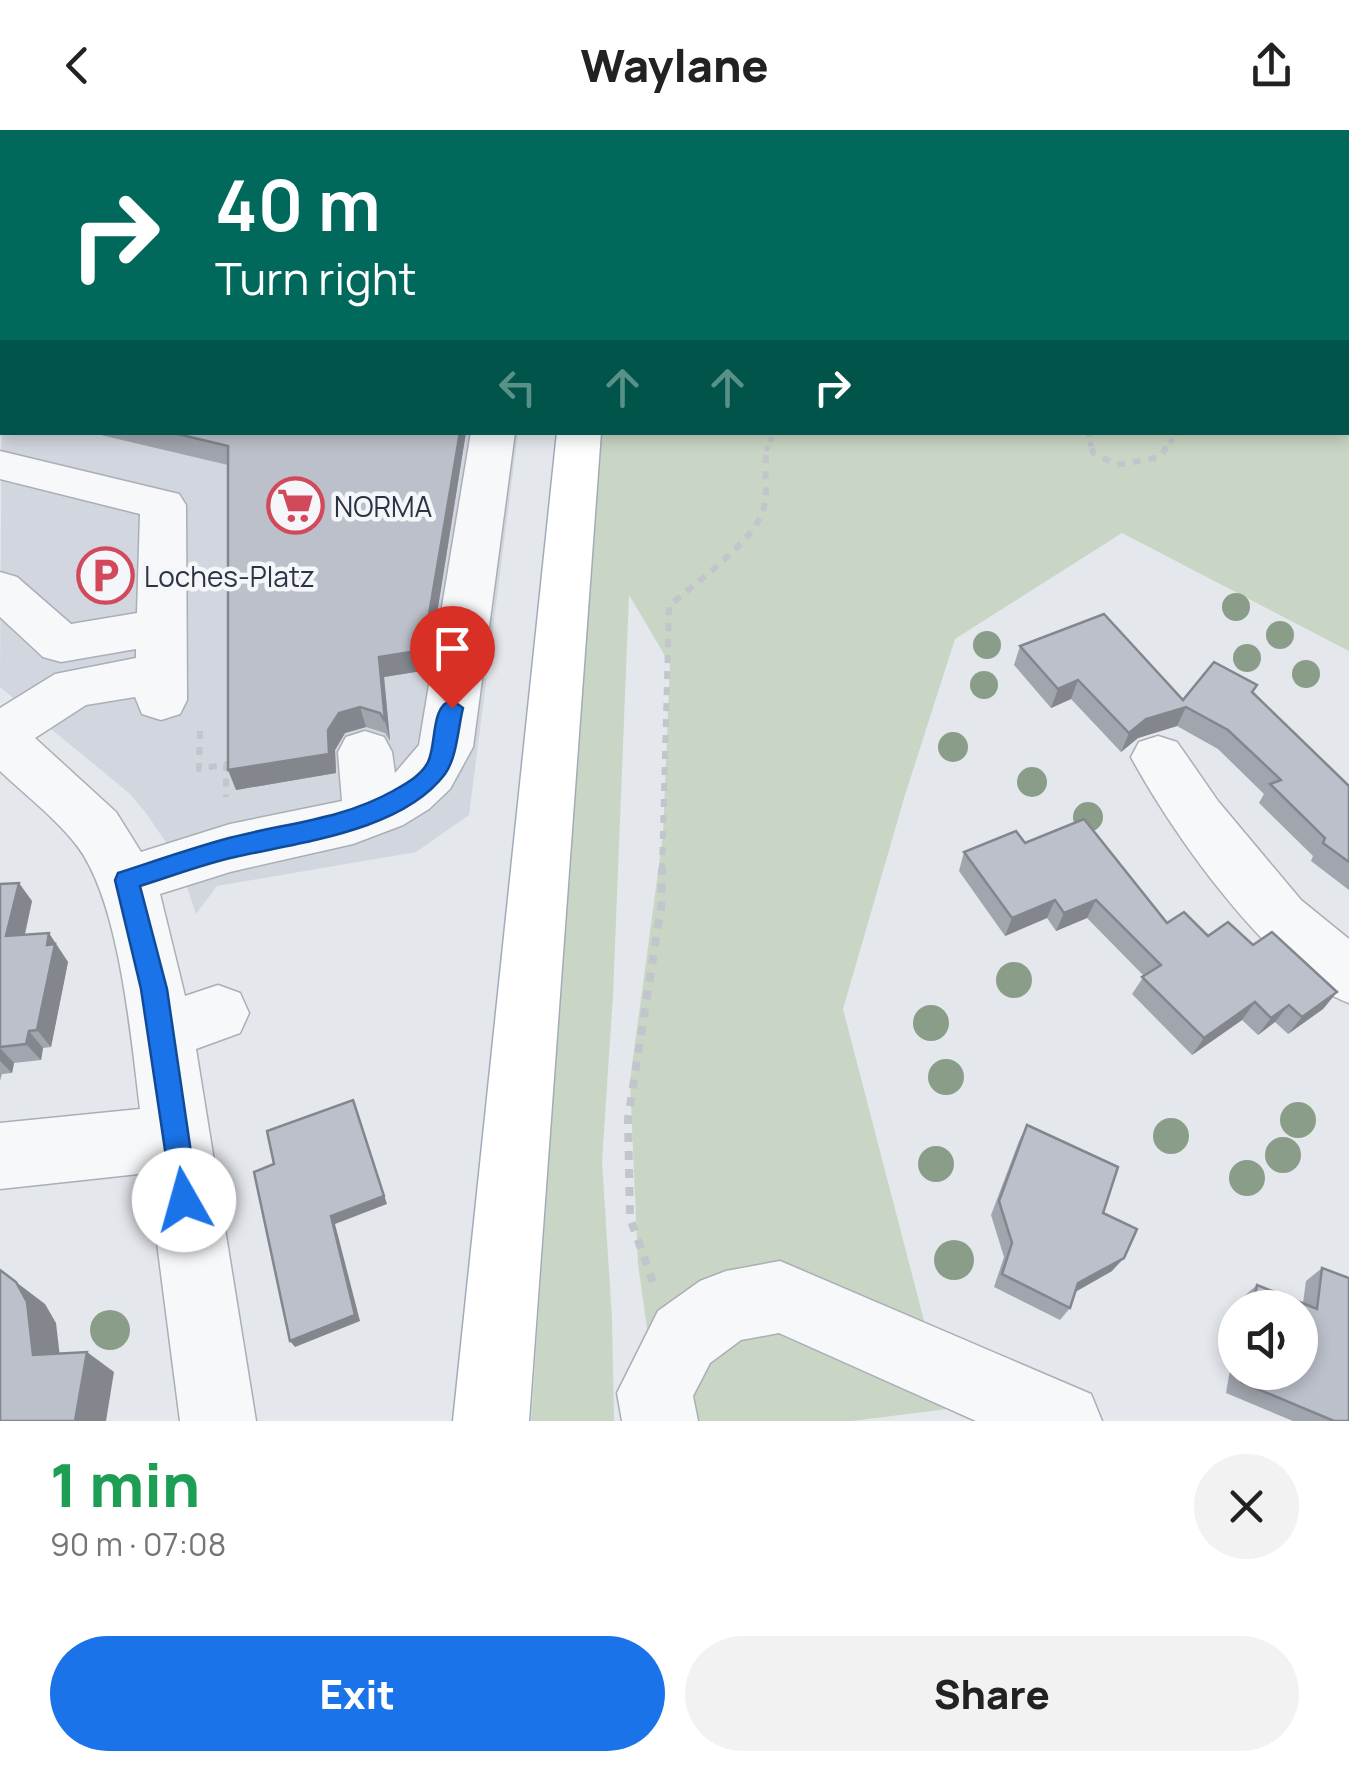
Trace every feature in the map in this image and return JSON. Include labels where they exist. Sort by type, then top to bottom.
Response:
[{"type":"main road","points":[[491,1421],[579,435]]},
{"type":"street","points":[[127,880],[232,848],[311,832],[372,813],[422,785],[439,765],[446,747],[493,435]]},
{"type":"street","points":[[0,465],[163,505],[161,667]]},
{"type":"street","points":[[0,589],[60,644],[161,667]]},
{"type":"street","points":[[161,667],[74,688],[0,736],[96,828],[127,880],[142,932],[190,1023],[176,1138],[218,1421]]},
{"type":"street","points":[[365,752],[372,813]]},
{"type":"street","points":[[1158,757],[1198,816],[1280,918],[1349,976]]},
{"type":"street","points":[[0,1156],[176,1138]]},
{"type":"street","points":[[660,1421],[656,1394],[684,1337],[726,1307],[780,1297],[1064,1421]]},
{"type":"path","points":[[660,1298],[630,1218],[628,1119],[661,907],[669,606],[763,514],[766,443],[772,435]]},
{"type":"path","points":[[1089,435],[1093,453],[1117,465],[1160,456],[1176,435]]},
{"type":"path","points":[[200,744],[199,768],[226,764],[226,796]]},
{"type":"shaded area","points":[[2,435],[518,435],[469,815],[416,852],[217,886],[196,914],[178,860],[129,793],[0,687]]},
{"type":"green space","points":[[599,435],[1349,435],[1349,651],[1122,533],[955,639],[843,1009],[947,1409],[852,1421],[660,1421],[638,1264],[630,1081],[663,835],[670,664],[629,595],[613,995],[602,1161],[614,1421],[531,1421]]},
{"type":"building","points":[[182,435],[459,435],[423,650],[379,657],[385,721],[380,713],[360,707],[339,713],[328,730],[329,754],[228,770],[228,446]]},
{"type":"building","points":[[1104,614],[1183,700],[1214,662],[1257,685],[1252,692],[1349,786],[1349,862],[1323,843],[1325,838],[1270,784],[1281,780],[1228,730],[1186,707],[1146,719],[1129,733],[1078,680],[1058,689],[1020,646]]},
{"type":"building","points":[[1084,819],[1167,923],[1184,912],[1208,936],[1228,922],[1253,945],[1272,932],[1337,992],[1302,1017],[1289,1005],[1271,1018],[1255,1002],[1204,1038],[1142,977],[1161,965],[1096,900],[1064,913],[1055,900],[1012,918],[964,852],[1016,831],[1025,843]]},
{"type":"building","points":[[19,883],[6,936],[49,933],[47,945],[55,944],[37,1030],[29,1031],[26,1044],[0,1047],[0,884]]},
{"type":"building","points":[[353,1100],[384,1196],[331,1216],[355,1315],[290,1341],[254,1172],[274,1164],[267,1131]]},
{"type":"building","points":[[1027,1125],[1118,1167],[1103,1213],[1137,1229],[1124,1258],[1078,1283],[1070,1308],[1002,1274],[1012,1243],[999,1201]]},
{"type":"building","points":[[1322,1268],[1349,1278],[1349,1421],[1334,1421],[1260,1390],[1318,1390]]},
{"type":"building","points":[[0,1270],[16,1282],[27,1302],[33,1355],[87,1352],[75,1421],[0,1421]]},
{"type":"place","name":"NORMA","points":[[295,506]]},
{"type":"place","name":"Loches-Platz","points":[[105,576]]},
{"type":"route","points":[[184,1200],[162,1033],[127,880],[183,861],[311,832],[372,813],[422,785],[439,765],[452,708]]}]
